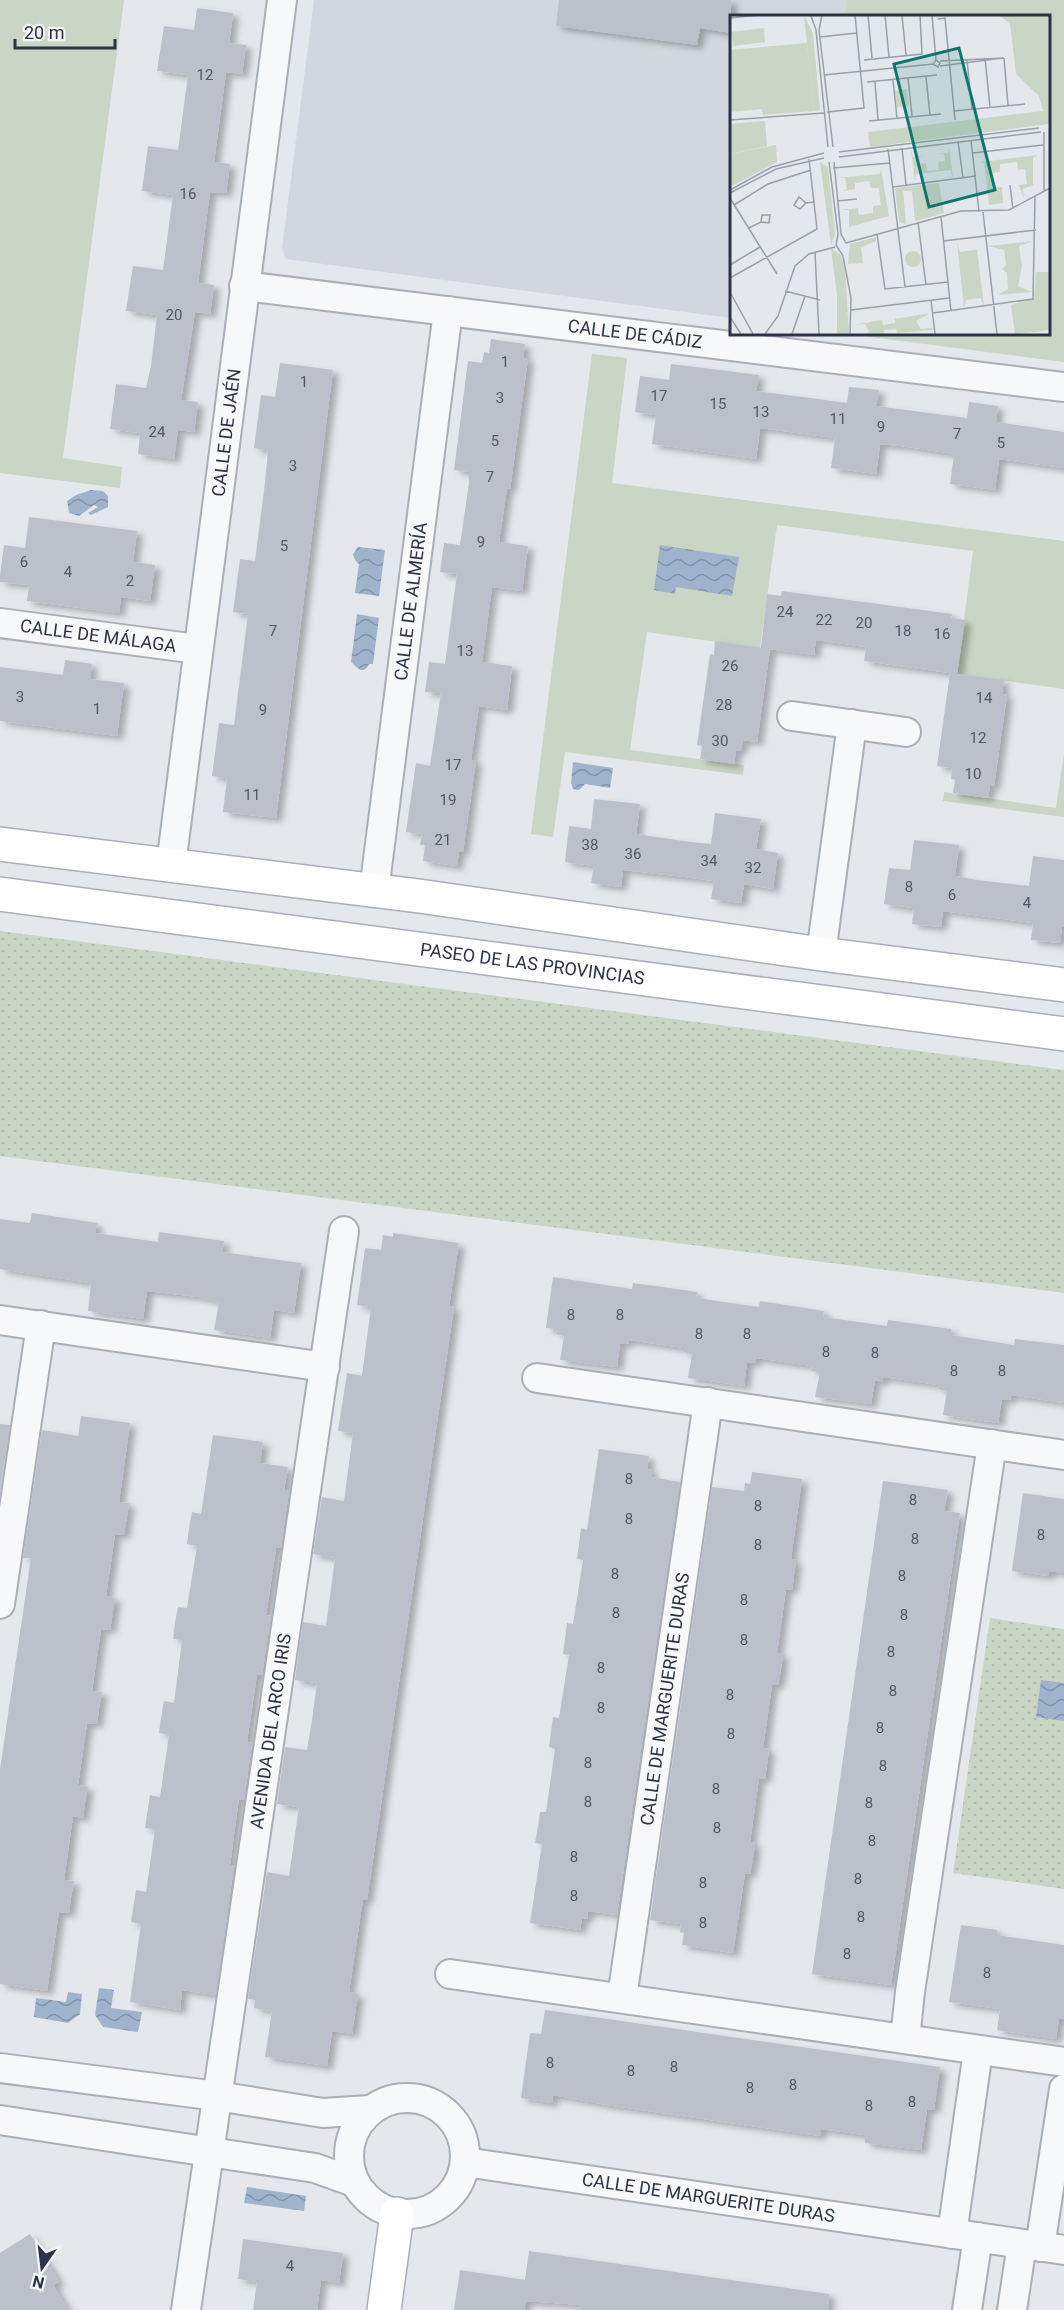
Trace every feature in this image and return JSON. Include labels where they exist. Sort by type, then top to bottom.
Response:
[{"type":"street","name":"CALLE DE JAÉN","points":[[171,865],[282,0]]},
{"type":"street","name":"CALLE DE CÁDIZ","points":[[244,286],[1064,387]]},
{"type":"street","name":"CALLE DE ALMERÍA","points":[[374,891],[448,311]]},
{"type":"street","name":"CALLE DE MÁLAGA","points":[[0,623],[197,649]]},
{"type":"street","points":[[792,716],[906,732]]},
{"type":"street","points":[[821,954],[852,724]]},
{"type":"street","points":[[0,844],[374,891],[821,954],[1064,985]]},
{"type":"street","name":"PASEO DE LAS PROVINCIAS","points":[[0,894],[1064,1034]]},
{"type":"street","name":"AVENIDA DEL ARCO IRIS","points":[[186,2310],[344,1231]]},
{"type":"street","points":[[0,1320],[325,1367]]},
{"type":"street","points":[[0,1604],[41,1325]]},
{"type":"street","points":[[537,1378],[1064,1455]]},
{"type":"street","name":"CALLE DE MARGUERITE DURAS","points":[[622,1998],[708,1402]]},
{"type":"street","points":[[904,2039],[992,1444]]},
{"type":"street","points":[[450,1974],[1064,2062]]},
{"type":"street","points":[[967,2310],[965,2236],[978,2051]]},
{"type":"street","points":[[0,2068],[217,2096],[322,2113],[370,2110]]},
{"type":"street","points":[[1012,2310],[1042,2247],[1064,2089]]},
{"type":"street","points":[[406,2097],[426,2100],[443,2110],[456,2125],[464,2143],[465,2162],[460,2181],[449,2196],[434,2208],[416,2214],[397,2214],[379,2208],[364,2197],[354,2182],[348,2163],[349,2143],[356,2125],[370,2110],[387,2100],[406,2097]]},
{"type":"street","points":[[0,2120],[315,2168],[354,2182]]},
{"type":"street","name":"CALLE DE MARGUERITE DURAS","points":[[465,2162],[1042,2247]]},
{"type":"street","points":[[384,2310],[397,2214]]},
{"type":"shaded area","points":[[314,0],[846,0],[845,15],[730,15],[730,318],[286,259],[282,249]]},
{"type":"green space","points":[[0,0],[124,0],[63,458],[122,467],[120,488],[0,473]]},
{"type":"green space","points":[[846,0],[1064,0],[1064,362],[848,334],[1049,334],[1049,15],[845,15]]},
{"type":"green space","points":[[592,354],[627,358],[612,483],[1064,541],[1064,689],[957,674],[973,551],[777,525],[760,648],[647,632],[630,750],[744,765],[743,775],[565,752],[553,837],[531,834]]},
{"type":"green space","points":[[1064,753],[1064,817],[943,801],[944,792],[1056,808]]},
{"type":"green space","points":[[0,931],[1064,1070],[1064,1293],[0,1156]]},
{"type":"green space","points":[[990,1618],[1064,1629],[1064,1889],[953,1873]]},
{"type":"water","points":[[91,490],[103,491],[108,496],[108,507],[91,515],[88,513],[98,507],[94,505],[79,516],[69,513],[67,501]]},
{"type":"water","points":[[660,545],[739,557],[732,596],[676,587],[675,594],[654,590]]},
{"type":"water","points":[[358,547],[385,550],[379,596],[355,593],[359,564],[353,554]]},
{"type":"water","points":[[357,614],[379,618],[373,664],[369,664],[364,670],[357,668],[351,662]]},
{"type":"water","points":[[573,762],[613,768],[610,788],[585,784],[579,790],[573,789],[571,783]]},
{"type":"water","points":[[1041,1680],[1064,1683],[1064,1721],[1036,1717]]},
{"type":"water","points":[[99,1988],[114,1990],[111,2008],[142,2012],[138,2032],[103,2027],[95,2015]]},
{"type":"water","points":[[68,1992],[82,1994],[80,2014],[68,2023],[34,2017],[36,1998],[66,2002]]},
{"type":"water","points":[[247,2187],[306,2196],[304,2211],[244,2203]]},
{"type":"building","points":[[559,0],[731,0],[730,33],[700,28],[697,45],[556,26]]},
{"type":"building","points":[[197,8],[233,13],[229,43],[246,45],[242,74],[226,72],[214,162],[230,164],[226,193],[210,192],[198,283],[214,285],[210,314],[195,312],[181,400],[198,402],[194,432],[178,430],[174,459],[138,454],[140,433],[110,429],[116,384],[146,388],[151,366],[157,315],[126,311],[133,266],[163,270],[173,195],[142,191],[148,146],[178,150],[188,75],[157,71],[164,26],[194,30]]},
{"type":"building","points":[[491,339],[525,344],[523,358],[528,358],[510,489],[507,488],[499,542],[528,546],[522,591],[492,587],[482,662],[512,666],[507,710],[479,706],[471,760],[476,761],[463,852],[459,851],[457,866],[423,861],[425,845],[420,845],[422,834],[406,832],[416,763],[430,766],[441,693],[425,692],[429,662],[445,664],[457,574],[440,572],[444,543],[460,545],[469,483],[469,472],[454,470],[468,361],[482,363],[484,352],[489,353]]},
{"type":"building","points":[[280,363],[333,370],[276,818],[223,812],[227,778],[212,776],[219,723],[234,725],[248,614],[233,612],[240,559],[255,561],[268,450],[254,448],[261,395],[275,397]]},
{"type":"building","points":[[671,364],[759,375],[756,391],[847,403],[849,387],[879,390],[876,406],[967,418],[969,402],[998,406],[996,422],[1064,432],[1064,468],[999,459],[995,490],[950,484],[954,454],[901,446],[880,444],[876,474],[831,468],[835,438],[760,428],[756,459],[652,444],[656,415],[635,412],[640,376],[669,380]]},
{"type":"building","points":[[29,517],[137,531],[133,562],[155,565],[150,601],[121,597],[119,613],[27,601],[29,585],[0,582],[0,576],[4,545],[25,548]]},
{"type":"building","points":[[782,591],[952,614],[951,618],[965,620],[957,674],[864,661],[866,647],[816,640],[814,655],[761,648],[767,594],[781,596]]},
{"type":"building","points":[[715,641],[770,649],[757,742],[743,740],[741,751],[736,750],[734,764],[700,759],[702,746],[697,745],[710,654],[714,655]]},
{"type":"building","points":[[65,660],[92,664],[90,679],[124,683],[117,736],[0,721],[0,667],[63,675]]},
{"type":"building","points":[[950,673],[1004,680],[1002,694],[1007,695],[994,786],[990,785],[988,798],[953,793],[955,780],[951,779],[952,768],[937,766]]},
{"type":"building","points":[[594,799],[640,804],[636,834],[690,842],[711,844],[715,813],[761,819],[756,849],[778,853],[773,889],[744,884],[741,903],[711,899],[714,881],[685,877],[623,870],[621,887],[591,883],[594,866],[565,862],[569,826],[591,829]]},
{"type":"building","points":[[914,840],[959,845],[955,876],[977,880],[1029,886],[1033,856],[1064,860],[1064,927],[1062,927],[1060,943],[1031,940],[1033,923],[943,911],[941,927],[912,924],[914,908],[884,904],[889,868],[910,870]]},
{"type":"building","points":[[32,1213],[97,1223],[95,1233],[158,1242],[159,1232],[224,1241],[222,1252],[301,1263],[294,1313],[274,1310],[270,1338],[214,1330],[219,1302],[199,1297],[147,1291],[143,1319],[88,1311],[91,1283],[0,1269],[0,1219],[30,1223]]},
{"type":"building","points":[[393,1233],[459,1243],[449,1306],[454,1307],[367,1900],[363,1899],[349,1992],[358,1994],[352,2034],[332,2031],[327,2066],[265,2057],[272,2011],[254,2008],[255,2000],[248,1999],[267,1872],[289,1876],[299,1807],[277,1804],[285,1747],[307,1750],[312,1720],[317,1683],[295,1680],[303,1622],[326,1626],[335,1558],[313,1554],[322,1497],[344,1501],[353,1433],[338,1431],[347,1373],[362,1376],[371,1307],[357,1305],[365,1248],[381,1250],[383,1235],[393,1237]]},
{"type":"building","points":[[553,1277],[632,1289],[633,1283],[677,1289],[697,1292],[696,1298],[759,1307],[760,1301],[824,1311],[823,1317],[887,1326],[888,1320],[951,1329],[951,1335],[1014,1345],[1015,1339],[1064,1345],[1064,1403],[1011,1395],[1010,1400],[1002,1399],[998,1423],[943,1415],[947,1391],[938,1389],[939,1385],[883,1377],[883,1382],[875,1380],[871,1404],[815,1397],[820,1372],[811,1371],[812,1366],[756,1358],[755,1363],[747,1362],[744,1386],[688,1378],[692,1354],[684,1352],[684,1348],[629,1340],[628,1344],[620,1343],[617,1367],[560,1360],[564,1336],[556,1334],[557,1329],[546,1328]]},
{"type":"building","points":[[81,1416],[130,1423],[119,1502],[129,1503],[124,1535],[115,1534],[106,1596],[115,1598],[110,1630],[101,1629],[92,1691],[102,1692],[97,1724],[87,1723],[78,1785],[88,1787],[83,1818],[73,1816],[64,1880],[74,1881],[69,1913],[59,1912],[47,1991],[0,1984],[0,1769],[31,1558],[23,1558],[42,1430],[78,1436]]},
{"type":"building","points":[[0,1424],[10,1425],[0,1491]]},
{"type":"building","points":[[213,1435],[263,1442],[260,1463],[288,1467],[284,1490],[289,1491],[281,1548],[276,1548],[266,1615],[271,1616],[262,1675],[257,1674],[247,1742],[252,1743],[244,1800],[239,1799],[238,1805],[230,1865],[234,1866],[216,1995],[182,1990],[180,2010],[130,2002],[141,1924],[131,1922],[136,1890],[146,1892],[155,1829],[145,1828],[150,1795],[160,1797],[169,1735],[159,1733],[161,1718],[164,1701],[174,1703],[182,1640],[173,1639],[175,1623],[178,1607],[187,1608],[197,1546],[187,1544],[189,1528],[192,1512],[201,1514]]},
{"type":"building","points":[[599,1449],[649,1456],[647,1469],[652,1470],[651,1477],[680,1482],[617,1915],[588,1911],[587,1919],[582,1918],[580,1930],[530,1923],[542,1844],[535,1843],[540,1812],[546,1812],[555,1749],[549,1747],[553,1717],[559,1718],[569,1655],[563,1654],[567,1623],[573,1624],[583,1560],[577,1559],[581,1528],[587,1530]]},
{"type":"building","points":[[752,1472],[802,1479],[791,1559],[796,1560],[792,1590],[786,1589],[777,1653],[783,1654],[781,1669],[778,1685],[772,1685],[763,1748],[769,1749],[765,1779],[759,1778],[750,1842],[755,1843],[753,1858],[750,1874],[745,1873],[733,1953],[682,1945],[684,1933],[680,1932],[681,1924],[650,1920],[712,1487],[744,1491],[745,1483],[750,1484]]},
{"type":"building","points":[[883,1481],[948,1490],[944,1511],[960,1513],[891,1985],[812,1974]]},
{"type":"building","points":[[1023,1493],[1064,1499],[1064,1573],[1049,1571],[1049,1576],[1012,1571]]},
{"type":"building","points":[[961,1925],[997,1930],[997,1935],[1064,1945],[1064,2019],[1059,2018],[1056,2039],[997,2030],[1000,2009],[949,2002]]},
{"type":"building","points":[[545,2010],[940,2067],[934,2110],[927,2109],[921,2150],[865,2143],[865,2135],[821,2129],[820,2136],[553,2095],[552,2103],[521,2098],[530,2033],[541,2034]]},
{"type":"building","points":[[30,2234],[59,2282],[53,2285],[68,2310],[0,2310],[0,2253]]},
{"type":"building","points":[[243,2239],[343,2253],[339,2283],[321,2280],[317,2310],[253,2310],[257,2282],[238,2279]]},
{"type":"building","points":[[529,2251],[829,2294],[828,2310],[580,2310],[581,2305],[526,2301],[524,2310],[454,2310],[460,2270],[525,2280]]}]
